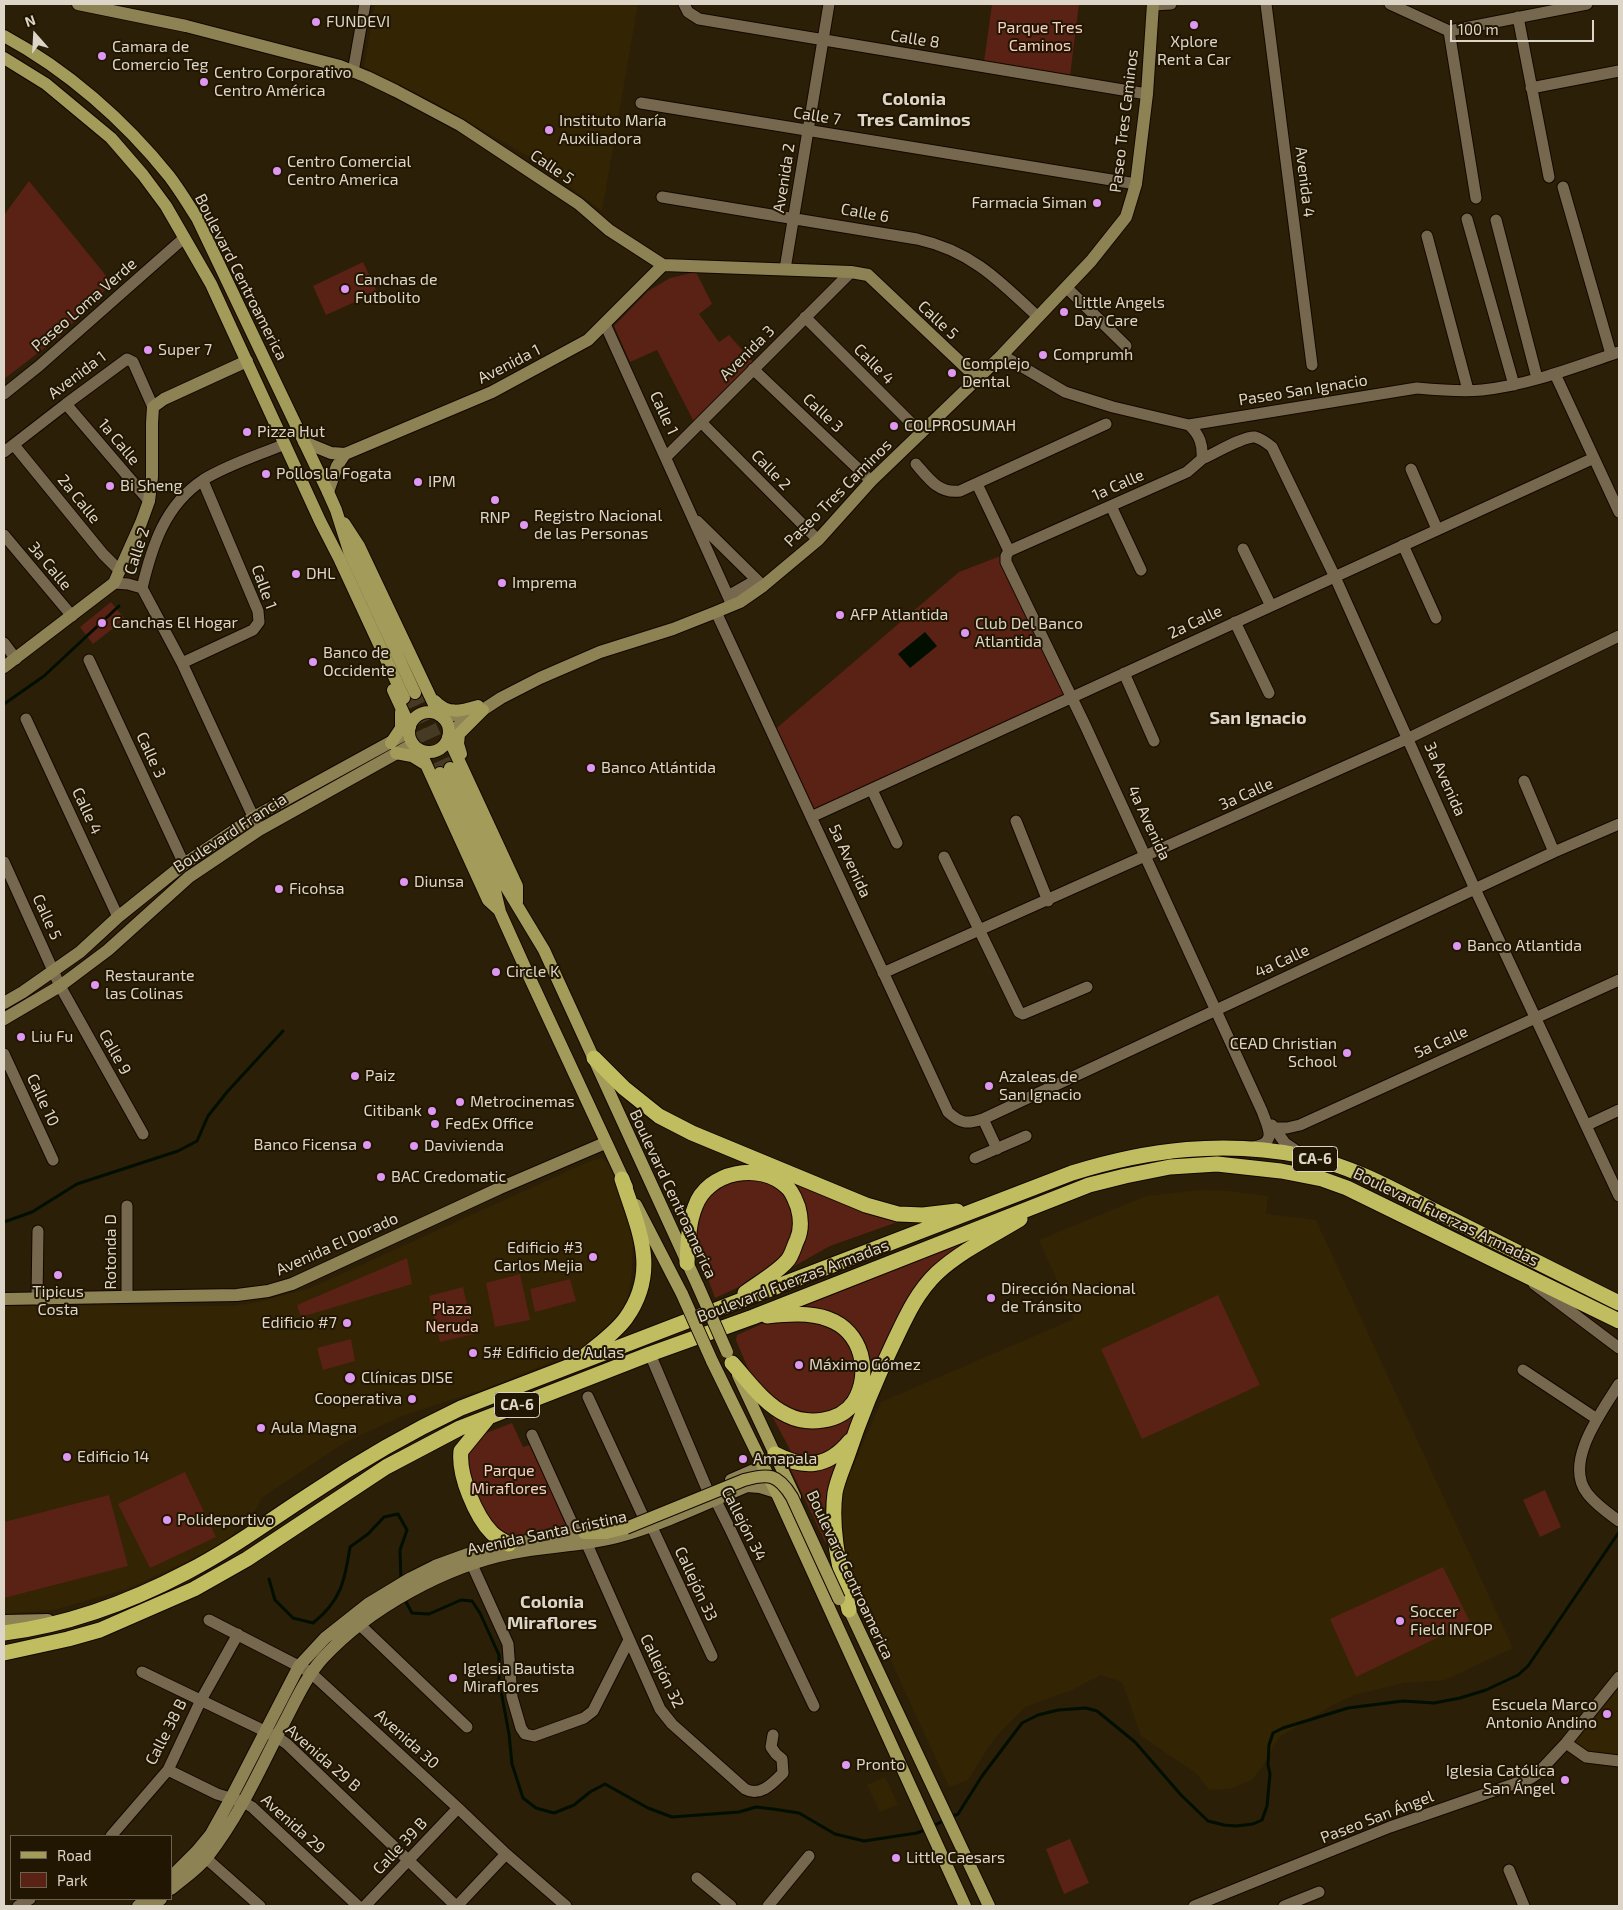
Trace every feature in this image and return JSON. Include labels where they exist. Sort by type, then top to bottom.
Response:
[{"type":"highway","points":[[594,1058],[624,1088],[667,1120],[692,1133],[866,1204],[898,1214],[923,1215],[988,1206]]},
{"type":"highway","name":"Boulevard Fuerzas Armadas","points":[[4,1633],[73,1619],[127,1600],[187,1572],[243,1540],[355,1465],[424,1425],[461,1408],[1072,1173],[1123,1158],[1178,1149],[1215,1148],[1245,1149],[1305,1156],[1356,1172],[1619,1303]]},
{"type":"highway","name":"Boulevard Fuerzas Armadas","points":[[4,1653],[100,1630],[194,1589],[247,1559],[386,1467],[436,1440],[489,1416],[650,1354],[754,1317],[1053,1198],[1103,1181],[1170,1167],[1217,1164],[1266,1168],[1322,1179],[1347,1188],[1619,1321]]},
{"type":"highway","points":[[687,1263],[689,1234],[695,1205],[713,1182],[729,1175],[767,1174],[788,1187],[794,1197],[801,1223],[788,1260],[735,1302]]},
{"type":"highway","points":[[575,1364],[625,1319],[640,1293],[645,1266],[642,1240],[622,1179]]},
{"type":"highway","points":[[844,1604],[837,1554],[835,1492],[876,1379],[910,1308],[936,1274],[951,1261],[1053,1198]]},
{"type":"highway","points":[[729,1357],[758,1393],[772,1406],[795,1418],[816,1422],[829,1419],[854,1402],[864,1376],[863,1365],[852,1336],[842,1326],[829,1319],[816,1316],[777,1315],[754,1317]]},
{"type":"highway","points":[[489,1416],[461,1452],[461,1469],[479,1516],[494,1535],[510,1548]]},
{"type":"highway","points":[[775,1454],[791,1462],[809,1465],[826,1461],[842,1452],[853,1438]]},
{"type":"main road","name":"Boulevard Centroamerica","points":[[4,36],[61,72],[118,120],[170,177],[197,218],[336,510],[349,551],[407,699],[413,738],[488,900],[500,912]]},
{"type":"main road","name":"Boulevard Centroamerica","points":[[4,58],[46,84],[111,138],[143,175],[166,206],[211,284],[320,520],[407,699]]},
{"type":"main road","name":"Boulevard Centroamerica","points":[[336,510],[359,546],[429,695],[441,716]]},
{"type":"main road","points":[[429,695],[446,710],[480,708]]},
{"type":"main road","points":[[407,699],[393,748],[412,756],[427,766]]},
{"type":"main road","points":[[470,783],[460,751],[458,736],[480,708]]},
{"type":"main road","points":[[428,712],[441,716],[447,724],[448,735],[442,747],[430,752],[413,738],[412,721],[428,712]]},
{"type":"main road","name":"Boulevard Centroamerica","points":[[448,735],[517,886],[517,905]]},
{"type":"main road","name":"Boulevard Centroamerica","points":[[965,1906],[776,1492],[712,1361],[682,1294],[605,1143],[500,912],[495,891],[445,771],[506,887],[544,950],[729,1357],[988,1906]]},
{"type":"main road","points":[[582,1536],[626,1528],[744,1480],[760,1476],[772,1477],[784,1483],[792,1497],[844,1604]]},
{"type":"street","name":"Calle 5","points":[[78,4],[186,26],[340,66],[396,90],[460,125],[579,204],[608,230],[663,265],[851,272],[868,275],[977,378]]},
{"type":"street","points":[[353,72],[365,4]]},
{"type":"street","name":"Calle 8","points":[[684,4],[688,12],[699,19],[1147,94]]},
{"type":"street","name":"Avenida 2","points":[[785,269],[830,4]]},
{"type":"street","points":[[1153,4],[1171,4]]},
{"type":"street","name":"Paseo Tres Caminos","points":[[441,716],[457,715],[480,708],[547,675],[600,652],[673,629],[716,612],[730,600],[759,583],[818,540],[871,481],[1002,355],[1091,261],[1126,217],[1136,184],[1147,94],[1153,4]]},
{"type":"street","name":"Avenida 4","points":[[1266,4],[1312,365]]},
{"type":"street","points":[[1390,4],[1449,31],[1587,4]]},
{"type":"street","points":[[1518,17],[1549,177]]},
{"type":"street","points":[[1449,31],[1476,198]]},
{"type":"street","points":[[1531,88],[1619,71]]},
{"type":"street","name":"Calle 7","points":[[641,104],[1136,184]]},
{"type":"street","points":[[1563,186],[1615,353]]},
{"type":"street","name":"Calle 6","points":[[662,197],[917,239],[948,248],[979,265],[1038,317]]},
{"type":"street","points":[[1467,219],[1514,384]]},
{"type":"street","points":[[1496,220],[1537,378]]},
{"type":"street","points":[[1427,236],[1468,390]]},
{"type":"street","name":"Paseo Loma Verde","points":[[4,394],[40,366],[184,238]]},
{"type":"street","name":"Avenida 1","points":[[345,454],[492,392],[588,340],[663,265]]},
{"type":"street","name":"Avenida 3","points":[[666,456],[851,272]]},
{"type":"street","points":[[1066,287],[1126,346]]},
{"type":"street","name":"Calle 4","points":[[805,318],[921,433]]},
{"type":"street","name":"Calle 1","points":[[605,324],[730,600]]},
{"type":"street","name":"Paseo San Ignacio","points":[[1002,355],[1065,392],[1113,407],[1190,426],[1417,388],[1447,391],[1482,390],[1555,374],[1615,353]]},
{"type":"street","name":"Avenida 1","points":[[4,452],[128,359],[132,362],[154,407]]},
{"type":"street","points":[[4,667],[114,583],[149,501],[152,477],[152,423],[154,407],[164,399],[247,361]]},
{"type":"street","name":"Calle 3","points":[[753,369],[871,481]]},
{"type":"street","points":[[1555,374],[1619,512]]},
{"type":"street","name":"1a Calle","points":[[66,404],[149,501]]},
{"type":"street","name":"Calle 2","points":[[701,422],[818,540]]},
{"type":"street","points":[[916,464],[936,486],[947,491],[960,491],[1106,424]]},
{"type":"street","points":[[1190,426],[1201,440],[1202,459]]},
{"type":"street","name":"3a Avenida","points":[[1202,459],[1253,437],[1263,440],[1272,448],[1335,576],[1476,890],[1619,1196]]},
{"type":"street","points":[[304,442],[331,453],[345,454],[337,466],[328,492]]},
{"type":"street","name":"Calle 2","points":[[259,830],[182,664],[142,588],[154,545],[163,524],[177,503],[203,481],[285,444]]},
{"type":"street","name":"2a Calle","points":[[14,445],[103,554],[120,571]]},
{"type":"street","name":"2a Calle","points":[[812,817],[1594,458]]},
{"type":"street","name":"1a Calle","points":[[1009,551],[1187,472],[1198,465],[1202,459]]},
{"type":"street","points":[[1412,469],[1436,529]]},
{"type":"street","name":"Calle 1","points":[[182,664],[253,630],[259,622],[258,611],[203,481]]},
{"type":"street","name":"4a Avenida","points":[[977,484],[1009,551],[1006,556],[1006,562],[1146,856],[1262,1112],[1270,1135],[1268,1141],[1264,1145],[1245,1149]]},
{"type":"street","points":[[1110,506],[1141,570]]},
{"type":"street","name":"Calle 1","points":[[692,516],[759,583]]},
{"type":"street","name":"3a Calle","points":[[4,535],[72,616]]},
{"type":"street","points":[[1403,545],[1436,618]]},
{"type":"street","points":[[1243,549],[1271,606]]},
{"type":"street","points":[[114,583],[142,588]]},
{"type":"street","name":"5a Avenida","points":[[716,612],[948,1112],[958,1121]]},
{"type":"street","points":[[1236,622],[1269,693]]},
{"type":"street","name":"3a Calle","points":[[883,973],[1409,738],[1619,636]]},
{"type":"street","points":[[4,643],[16,659]]},
{"type":"street","name":"Calle 3","points":[[90,660],[184,864]]},
{"type":"street","points":[[1124,673],[1154,741]]},
{"type":"street","name":"Paseo Tres Caminos","points":[[448,735],[480,708]]},
{"type":"street","name":"Calle 4","points":[[26,719],[118,917]]},
{"type":"street","name":"Boulevard Francia","points":[[4,1003],[80,952],[118,917],[184,864],[254,817],[413,738]]},
{"type":"street","name":"Boulevard Francia","points":[[4,1019],[60,986],[108,950],[189,876],[259,830],[393,748]]},
{"type":"street","points":[[1524,781],[1554,852]]},
{"type":"street","points":[[872,790],[897,843]]},
{"type":"street","points":[[1016,822],[1048,900]]},
{"type":"street","name":"4a Calle","points":[[958,1121],[970,1123],[983,1119],[1554,852],[1619,824]]},
{"type":"street","points":[[944,857],[1021,1014],[1087,987]]},
{"type":"street","name":"Calle 5","points":[[4,862],[60,986]]},
{"type":"street","name":"5a Calle","points":[[1274,1128],[1300,1125],[1619,980]]},
{"type":"street","name":"Calle 9","points":[[60,986],[143,1134]]},
{"type":"street","name":"Calle 10","points":[[4,1054],[54,1160]]},
{"type":"street","points":[[1587,1125],[1619,1110]]},
{"type":"street","name":"4a Avenida","points":[[1262,1112],[1285,1143],[1305,1156]]},
{"type":"street","points":[[983,1119],[997,1149]]},
{"type":"street","points":[[975,1158],[1026,1136]]},
{"type":"street","name":"Avenida El Dorado","points":[[4,1299],[237,1295],[268,1291],[292,1284],[500,1188],[605,1143]]},
{"type":"street","name":"Rotonda D","points":[[127,1206],[127,1297]]},
{"type":"street","points":[[37,1299],[38,1231]]},
{"type":"street","points":[[1515,1270],[1619,1348]]},
{"type":"street","name":"Callejón 34","points":[[650,1354],[711,1494],[814,1706]]},
{"type":"street","points":[[1524,1370],[1597,1419]]},
{"type":"street","points":[[1619,1384],[1597,1419],[1580,1457],[1580,1471],[1586,1493],[1619,1521]]},
{"type":"street","name":"Callejón 33","points":[[588,1397],[712,1656]]},
{"type":"street","name":"Callejón 32","points":[[532,1435],[582,1536],[660,1710],[672,1724],[745,1789],[751,1792],[760,1792],[783,1773],[782,1759],[771,1747],[773,1735]]},
{"type":"street","name":"Avenida Santa Cristina","points":[[172,1883],[202,1855],[210,1834],[237,1800],[277,1737],[310,1672],[343,1638],[396,1594],[411,1578],[435,1566],[510,1548],[582,1536],[605,1528],[647,1521],[711,1494],[763,1466]]},
{"type":"street","name":"Avenida Santa Cristina","points":[[711,1494],[747,1486],[760,1487],[776,1492]]},
{"type":"street","points":[[470,1559],[508,1644],[512,1697],[521,1728],[526,1734],[534,1736],[584,1718],[593,1712],[629,1640]]},
{"type":"street","name":"Avenida Santa Cristina","points":[[237,1800],[265,1732],[298,1666],[325,1638],[368,1604],[396,1594],[411,1592],[470,1559]]},
{"type":"street","points":[[4,1621],[73,1619]]},
{"type":"street","name":"Avenida 30","points":[[209,1620],[310,1672],[506,1854],[566,1906]]},
{"type":"street","points":[[360,1625],[467,1727]]},
{"type":"street","name":"Calle 38 B","points":[[119,1833],[168,1770],[200,1700],[238,1634]]},
{"type":"street","name":"Avenida 29 B","points":[[142,1672],[277,1737],[287,1744],[457,1906]]},
{"type":"street","name":"Paseo San Ángel","points":[[1194,1906],[1390,1827],[1531,1778],[1566,1743],[1619,1677]]},
{"type":"street","points":[[1566,1743],[1586,1757],[1619,1761]]},
{"type":"street","name":"Avenida 29","points":[[168,1770],[216,1794],[237,1800],[252,1808],[358,1906]]},
{"type":"street","name":"Calle 39 B","points":[[365,1906],[458,1808]]},
{"type":"street","points":[[457,1906],[506,1854]]},
{"type":"street","points":[[202,1855],[260,1906]]},
{"type":"street","points":[[768,1906],[809,1856]]},
{"type":"street","points":[[1509,1870],[1524,1906]]},
{"type":"street","points":[[697,1878],[731,1906]]},
{"type":"street","points":[[1286,1906],[1319,1892]]},
{"type":"street","points":[[138,1906],[154,1902]]},
{"type":"shaded area","name":"Instituto María Auxiliadora","points":[[375,4],[638,4],[602,211],[531,158],[434,102],[364,67]]},
{"type":"shaded area","points":[[925,632],[937,646],[910,668],[898,654]]},
{"type":"shaded area","points":[[602,1158],[611,1165],[633,1235],[632,1271],[628,1298],[620,1319],[594,1342],[542,1366],[487,1388],[402,1416],[346,1442],[261,1498],[258,1507],[223,1545],[127,1589],[54,1610],[4,1614],[4,1305],[232,1306],[263,1301],[310,1288],[588,1162]]},
{"type":"shaded area","points":[[1199,1190],[1230,1191],[1268,1196],[1266,1214],[1316,1220],[1513,1648],[1445,1680],[1404,1683],[1357,1694],[1335,1704],[1279,1737],[1262,1767],[1252,1780],[1230,1789],[1209,1790],[1197,1774],[1141,1736],[1122,1682],[1101,1675],[1072,1690],[1025,1707],[989,1746],[968,1780],[949,1787],[840,1547],[840,1497],[881,1402],[1074,1319],[1039,1240],[1146,1196]]},
{"type":"shaded area","name":"Escuela Marco Antonio Andino","points":[[1619,1684],[1619,1759],[1601,1758],[1571,1743]]},
{"type":"shaded area","points":[[885,1777],[898,1804],[880,1812],[867,1785]]},
{"type":"green space","name":"Parque Tres Caminos","points":[[992,4],[1079,4],[1070,76],[984,62]]},
{"type":"green space","points":[[29,181],[112,283],[59,337],[4,379],[4,215]]},
{"type":"green space","name":"Canchas de Futbolito","points":[[363,262],[377,292],[326,315],[313,286]]},
{"type":"green space","points":[[696,272],[712,304],[699,314],[719,342],[729,335],[754,363],[694,422],[657,350],[630,362],[614,326],[648,291],[670,278]]},
{"type":"green space","name":"Club Del Banco Atlantida","points":[[1008,553],[1070,694],[811,815],[772,732],[959,572]]},
{"type":"green space","name":"Canchas El Hogar","points":[[111,602],[125,619],[93,644],[80,627]]},
{"type":"green space","points":[[777,1173],[903,1220],[830,1246],[773,1278],[794,1257],[794,1231],[788,1248],[771,1267],[761,1275],[715,1298],[699,1254],[696,1227],[701,1201],[720,1179]]},
{"type":"green space","points":[[981,1236],[937,1268],[847,1436],[829,1458],[794,1457],[765,1403],[824,1423],[865,1384],[849,1323],[840,1315],[828,1310],[801,1312],[797,1309]]},
{"type":"green space","points":[[407,1258],[412,1284],[301,1317],[297,1305]]},
{"type":"green space","points":[[520,1274],[530,1320],[495,1327],[486,1283]]},
{"type":"green space","points":[[570,1279],[576,1301],[535,1312],[530,1289]]},
{"type":"green space","name":"Plaza Neruda","points":[[463,1287],[474,1334],[440,1342],[429,1296]]},
{"type":"green space","points":[[1218,1295],[1260,1385],[1142,1439],[1101,1349]]},
{"type":"green space","points":[[773,1319],[834,1323],[858,1354],[854,1397],[829,1416],[790,1414],[752,1378],[736,1340],[737,1335]]},
{"type":"green space","points":[[351,1339],[355,1361],[323,1370],[317,1348]]},
{"type":"green space","name":"Parque Miraflores","points":[[512,1423],[523,1447],[533,1444],[567,1529],[509,1538],[497,1533],[472,1487],[466,1462],[470,1443],[481,1435]]},
{"type":"green space","points":[[844,1453],[833,1475],[826,1497],[824,1520],[826,1544],[790,1468]]},
{"type":"green space","name":"Polideportivo","points":[[185,1472],[216,1537],[150,1568],[118,1504]]},
{"type":"green space","points":[[1545,1490],[1561,1527],[1540,1537],[1523,1500]]},
{"type":"green space","points":[[109,1495],[128,1566],[4,1598],[4,1522]]},
{"type":"green space","name":"Soccer Field INFOP","points":[[1443,1567],[1470,1622],[1356,1677],[1330,1619]]},
{"type":"green space","points":[[1070,1839],[1089,1883],[1064,1894],[1046,1849]]},
{"type":"waterway","points":[[4,704],[44,676],[119,606]]},
{"type":"waterway","points":[[4,1222],[32,1212],[77,1184],[178,1151],[197,1141],[208,1116],[227,1092],[283,1031]]},
{"type":"waterway","points":[[269,1579],[275,1600],[293,1618],[313,1623],[336,1598],[346,1570],[350,1547],[368,1534],[384,1517],[398,1514],[407,1530],[400,1550],[401,1581]]},
{"type":"waterway","points":[[951,1817],[958,1814],[982,1776],[1022,1723],[1038,1715],[1058,1710],[1086,1708],[1097,1711],[1135,1742],[1181,1795],[1208,1821],[1236,1826],[1253,1824],[1262,1820],[1267,1806],[1270,1774],[1268,1765],[1269,1745],[1273,1733],[1283,1728],[1348,1708],[1403,1701],[1434,1703],[1460,1698],[1486,1690],[1518,1675],[1528,1666],[1619,1532]]},
{"type":"waterway","points":[[405,1600],[412,1613],[429,1614],[461,1600],[472,1601],[480,1613],[499,1655],[499,1680],[509,1734],[512,1764],[523,1798],[536,1808],[554,1813],[574,1805],[590,1792],[605,1784],[648,1808],[672,1817],[739,1812],[756,1807],[773,1809],[799,1813],[835,1834],[864,1841],[917,1833],[927,1829]]},
{"type":"waterway","points":[[933,1826],[945,1820]]},
{"type":"tunnel","points":[[415,693],[450,768]]},
{"type":"tunnel","points":[[404,698],[440,773]]},
{"type":"place","name":"FUNDEVI","points":[[316,22]]},
{"type":"place","name":"Xplore Rent a Car","points":[[1194,25]]},
{"type":"place","name":"Camara de Comercio Teg","points":[[102,56]]},
{"type":"place","name":"Centro Corporativo Centro América","points":[[204,82]]},
{"type":"place","name":"Instituto María Auxiliadora","points":[[549,130]]},
{"type":"place","name":"Centro Comercial Centro America","points":[[277,171]]},
{"type":"place","name":"Farmacia Siman","points":[[1097,203]]},
{"type":"place","name":"Canchas de Futbolito","points":[[345,289]]},
{"type":"place","name":"Little Angels Day Care","points":[[1064,312]]},
{"type":"place","name":"Super 7","points":[[148,350]]},
{"type":"place","name":"Comprumh","points":[[1043,355]]},
{"type":"place","name":"Complejo Dental","points":[[952,373]]},
{"type":"place","name":"COLPROSUMAH","points":[[894,426]]},
{"type":"place","name":"Pizza Hut","points":[[247,432]]},
{"type":"place","name":"Pollos la Fogata","points":[[266,474]]},
{"type":"place","name":"IPM","points":[[418,482]]},
{"type":"place","name":"Bi Sheng","points":[[110,486]]},
{"type":"place","name":"RNP","points":[[495,500]]},
{"type":"place","name":"Registro Nacional de las Personas","points":[[524,525]]},
{"type":"place","name":"DHL","points":[[296,574]]},
{"type":"place","name":"Imprema","points":[[502,583]]},
{"type":"place","name":"AFP Atlantida","points":[[840,615]]},
{"type":"place","name":"Canchas El Hogar","points":[[102,623]]},
{"type":"place","name":"Club Del Banco Atlantida","points":[[965,633]]},
{"type":"place","name":"Banco de Occidente","points":[[313,662]]},
{"type":"place","name":"Banco Atlántida","points":[[591,768]]},
{"type":"place","name":"Diunsa","points":[[404,882]]},
{"type":"place","name":"Ficohsa","points":[[279,889]]},
{"type":"place","name":"Banco Atlantida","points":[[1457,946]]},
{"type":"place","name":"Circle K","points":[[496,972]]},
{"type":"place","name":"Restaurante las Colinas","points":[[95,985]]},
{"type":"place","name":"Liu Fu","points":[[21,1037]]},
{"type":"place","name":"CEAD Christian School","points":[[1347,1053]]},
{"type":"place","name":"Paiz","points":[[355,1076]]},
{"type":"place","name":"Azaleas de San Ignacio","points":[[989,1086]]},
{"type":"place","name":"Metrocinemas","points":[[460,1102]]},
{"type":"place","name":"Citibank","points":[[432,1111]]},
{"type":"place","name":"FedEx Office","points":[[435,1124]]},
{"type":"place","name":"Banco Ficensa","points":[[367,1145]]},
{"type":"place","name":"Davivienda","points":[[414,1146]]},
{"type":"place","name":"BAC Credomatic","points":[[381,1177]]},
{"type":"place","name":"Edificio #3 Carlos Mejia","points":[[593,1257]]},
{"type":"place","name":"Tipicus Costa","points":[[58,1275]]},
{"type":"place","name":"Dirección Nacional de Tránsito","points":[[991,1298]]},
{"type":"place","name":"Edificio #7","points":[[347,1323]]},
{"type":"place","name":"5# Edificio de Aulas","points":[[473,1353]]},
{"type":"place","name":"Máximo Gómez","points":[[799,1365]]},
{"type":"place","name":"Clínicas DISE","points":[[350,1378]]},
{"type":"place","name":"Cooperativa","points":[[412,1399]]},
{"type":"place","name":"Aula Magna","points":[[261,1428]]},
{"type":"place","name":"Edificio 14","points":[[67,1457]]},
{"type":"place","name":"Amapala","points":[[743,1459]]},
{"type":"place","name":"Polideportivo","points":[[167,1520]]},
{"type":"place","name":"Soccer Field INFOP","points":[[1400,1621]]},
{"type":"place","name":"Iglesia Bautista Miraflores","points":[[453,1678]]},
{"type":"place","name":"Escuela Marco Antonio Andino","points":[[1607,1714]]},
{"type":"place","name":"Pronto","points":[[846,1765]]},
{"type":"place","name":"Iglesia Católica San Ángel","points":[[1565,1780]]},
{"type":"place","name":"Little Caesars","points":[[896,1858]]},
{"type":"district","name":"Colonia Tres Caminos","points":[[914,109]]},
{"type":"district","name":"San Ignacio","points":[[1258,718]]},
{"type":"district","name":"Colonia Miraflores","points":[[552,1612]]}]
